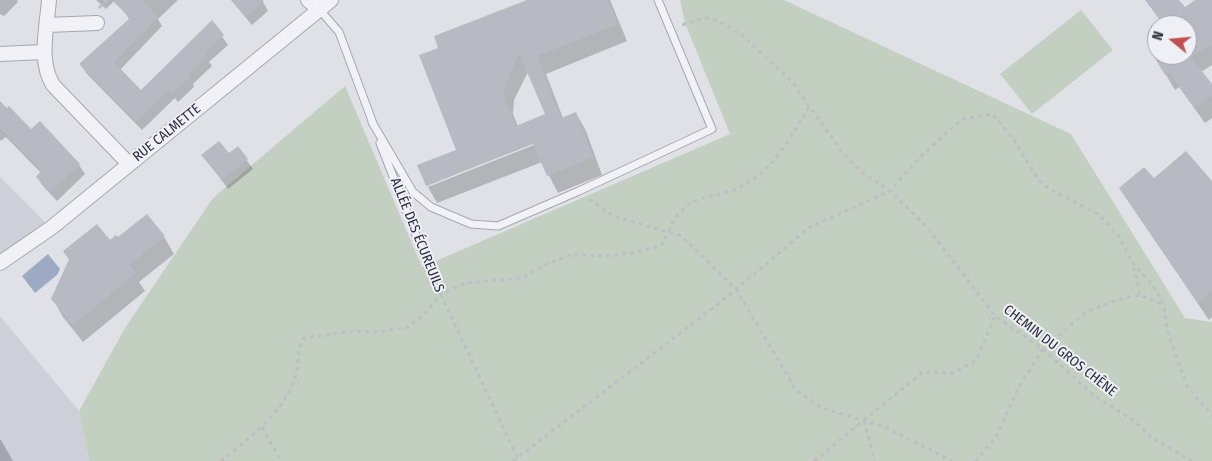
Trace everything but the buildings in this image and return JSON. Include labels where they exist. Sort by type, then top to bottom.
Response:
[{"type":"street","points":[[49,0],[44,52],[45,72],[53,85],[129,164]]},
{"type":"street","name":"RUE CALMETTE","points":[[0,263],[51,228],[129,164],[311,2],[331,0]]},
{"type":"street","points":[[47,25],[97,23]]},
{"type":"street","points":[[0,54],[44,52]]},
{"type":"lane","points":[[372,122],[413,192],[431,207],[471,224],[498,226],[712,129],[658,0]]},
{"type":"lane","name":"ALLÉE DES ÉCUREUILS","points":[[311,2],[339,32],[430,271]]},
{"type":"path","name":"CHEMIN DU GROS CHÊNE","points":[[670,31],[704,18],[717,20],[742,35],[793,83],[842,152],[862,172],[890,191],[927,227],[995,316],[1043,349],[1093,395],[1133,420],[1152,438],[1192,461]]},
{"type":"path","points":[[221,461],[262,427],[284,398],[296,375],[298,348],[304,338],[352,331],[379,332],[408,327],[428,311],[440,294],[466,283],[523,278],[545,265],[573,254],[602,256],[632,253],[661,246],[678,214],[698,197],[736,188],[750,182],[771,164],[791,139],[809,106]]},
{"type":"path","points":[[512,461],[518,459],[736,289],[810,228],[890,191],[918,159],[962,120],[992,114],[1013,138],[1038,179],[1049,190],[1098,214],[1118,235],[1134,265],[1152,284],[1164,305],[1167,330],[1187,386],[1212,416]]},
{"type":"path","points":[[578,191],[613,216],[681,236],[736,289],[796,390],[822,408],[885,427],[952,461]]},
{"type":"path","points":[[1134,265],[1140,295]]},
{"type":"path","name":"ALLÉE DES ÉCUREUILS","points":[[430,271],[518,459]]},
{"type":"path","points":[[975,461],[995,439],[1019,387],[1043,349],[1086,312],[1117,300],[1140,295],[1164,305]]},
{"type":"path","points":[[814,461],[923,372],[953,373],[976,360],[995,316]]},
{"type":"path","points":[[864,420],[875,461]]},
{"type":"path","points":[[262,427],[281,461]]},
{"type":"shaded area","points":[[0,177],[51,228],[0,263]]},
{"type":"shaded area","points":[[0,316],[79,411],[89,461],[0,461]]},
{"type":"green space","points":[[680,0],[784,0],[1071,134],[1185,318],[1212,322],[1212,461],[89,461],[79,411],[125,328],[213,198],[345,86],[422,267],[730,134],[685,23]]},
{"type":"green space","points":[[1081,10],[1113,50],[1032,114],[1000,74]]},
{"type":"water","points":[[48,254],[60,269],[57,275],[35,293],[22,276]]}]
